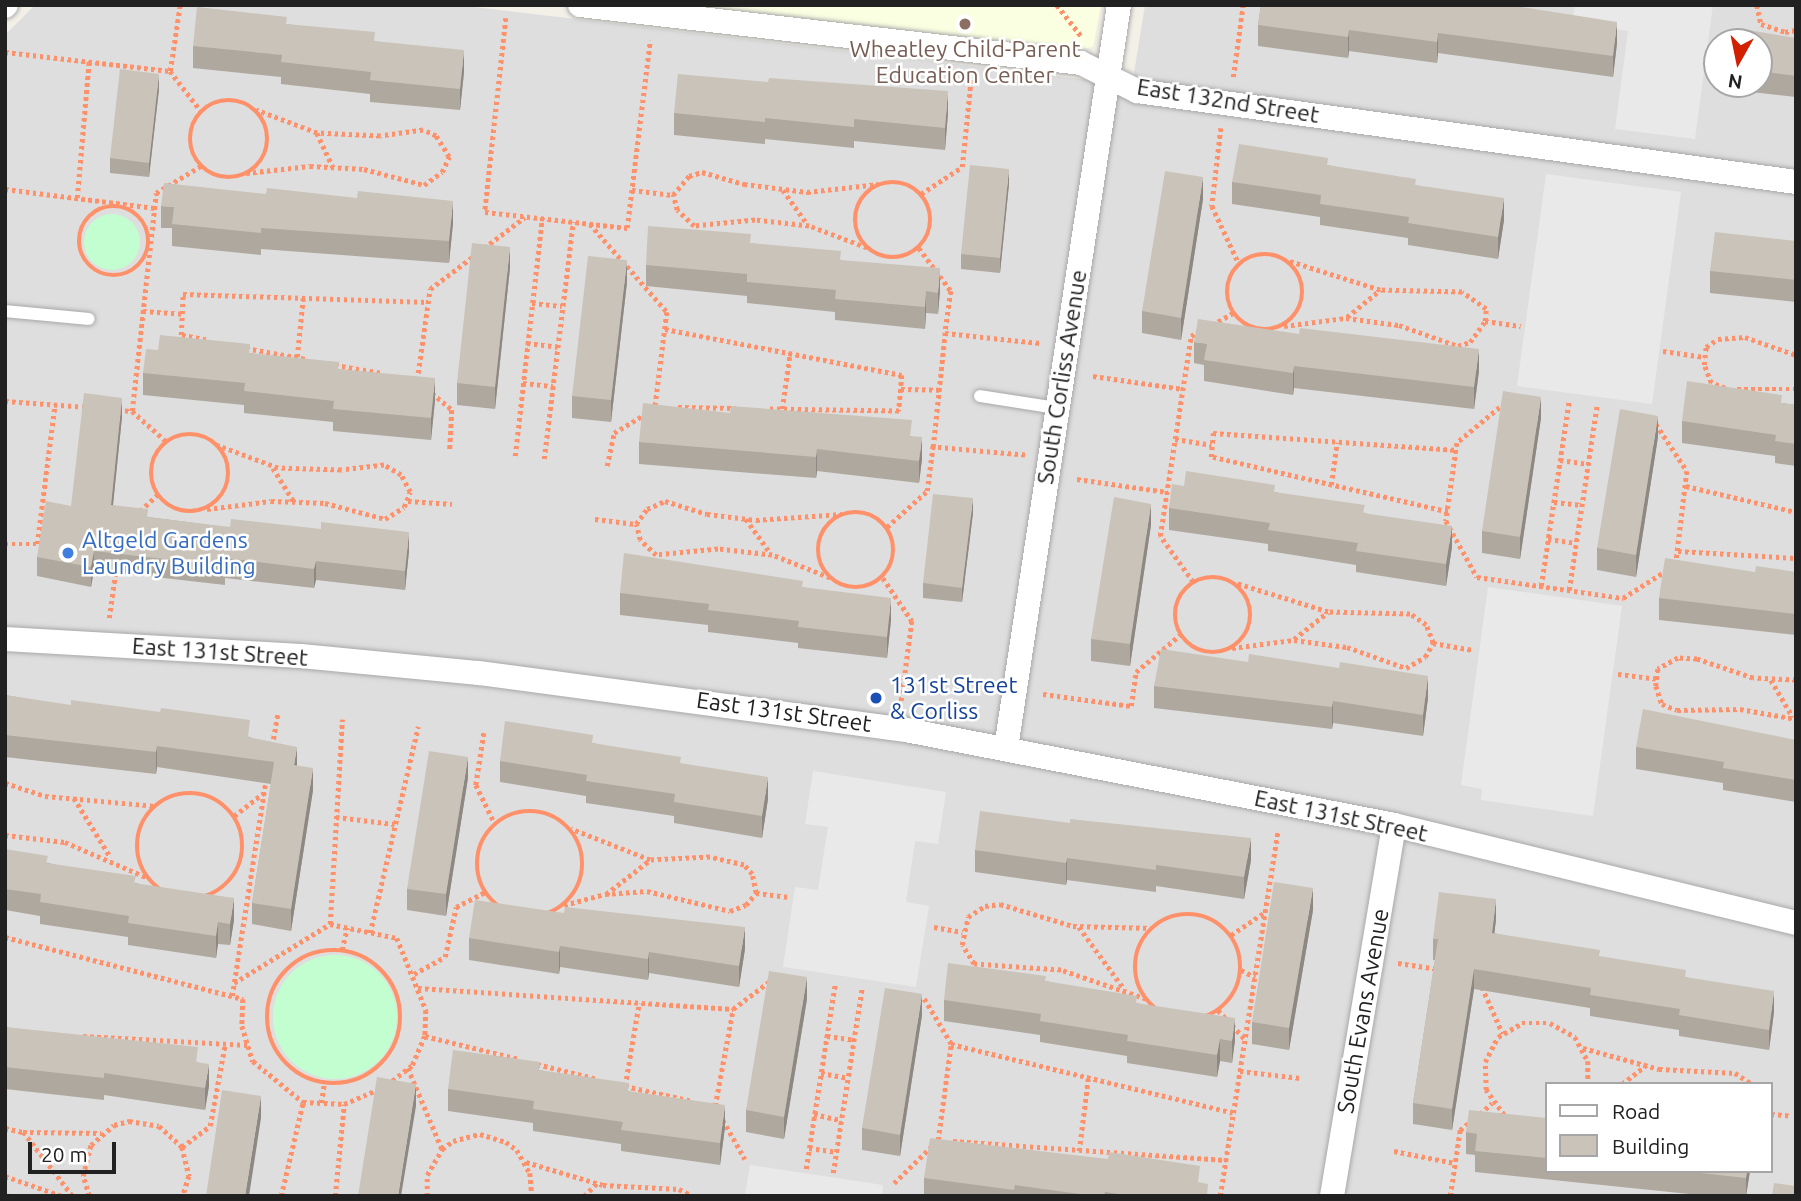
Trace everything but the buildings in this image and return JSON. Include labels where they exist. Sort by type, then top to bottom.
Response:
[{"type":"street","name":"East 132nd Street","points":[[580,5],[705,12],[1081,63],[1138,91],[1796,182]]},
{"type":"street","name":"South Corliss Avenue","points":[[1006,748],[1119,5]]},
{"type":"street","name":"East 131st Street","points":[[5,639],[301,656],[479,673],[678,697],[1006,748],[1394,825],[1796,923]]},
{"type":"street","name":"South Evans Avenue","points":[[1332,1196],[1394,825]]},
{"type":"lane","points":[[5,310],[89,319]]},
{"type":"lane","points":[[980,396],[1057,408]]},
{"type":"path","points":[[170,71],[180,5]]},
{"type":"path","points":[[1057,5],[1088,46]]},
{"type":"path","points":[[1231,90],[1243,5]]},
{"type":"path","points":[[1757,5],[1761,24],[1784,32],[1796,30]]},
{"type":"path","points":[[506,18],[485,212],[627,228],[651,34]]},
{"type":"path","points":[[5,52],[170,71],[201,111]]},
{"type":"path","points":[[77,198],[89,62]]},
{"type":"path","points":[[921,194],[962,167],[972,68]]},
{"type":"path","points":[[225,100],[256,110],[317,133],[380,136],[423,130],[436,135],[449,157],[442,172],[424,185],[364,169],[333,167],[222,177],[201,166],[190,136],[201,111],[225,100]]},
{"type":"path","points":[[246,173],[264,156],[268,145],[267,132],[256,110]]},
{"type":"path","points":[[1222,122],[1212,206],[1239,264]]},
{"type":"path","points":[[317,133],[333,167]]},
{"type":"path","points":[[132,411],[156,193],[201,166]]},
{"type":"path","points":[[702,172],[783,190],[879,184],[902,183],[921,194],[932,222],[919,248],[899,258],[809,226],[755,220],[694,226],[677,210],[673,195],[684,179],[702,172]]},
{"type":"path","points":[[867,248],[855,226],[855,213],[868,191],[879,184]]},
{"type":"path","points":[[5,189],[155,208]]},
{"type":"path","points":[[632,190],[673,195]]},
{"type":"path","points":[[783,190],[809,226]]},
{"type":"path","points":[[119,205],[141,217],[151,247],[140,266],[122,276],[102,275],[85,262],[79,243],[84,223],[99,209],[119,205]]},
{"type":"path","points":[[417,380],[430,289],[526,216]]},
{"type":"path","points":[[515,456],[542,218]]},
{"type":"path","points":[[544,459],[573,222]]},
{"type":"path","points":[[589,223],[667,312],[657,407],[614,433],[607,466]]},
{"type":"path","points":[[919,248],[951,291],[945,333]]},
{"type":"path","points":[[1263,254],[1288,261],[1380,290],[1462,292],[1486,309],[1485,321],[1470,342],[1458,346],[1399,325],[1346,318],[1284,326],[1273,330],[1250,328],[1233,313],[1228,282],[1239,264],[1263,254]]},
{"type":"path","points":[[1284,326],[1301,307],[1304,295],[1302,282],[1288,261]]},
{"type":"path","points":[[1346,318],[1380,290]]},
{"type":"path","points":[[219,343],[181,335],[183,294],[428,302]]},
{"type":"path","points":[[297,357],[303,298]]},
{"type":"path","points":[[532,303],[562,306]]},
{"type":"path","points":[[143,311],[182,314]]},
{"type":"path","points":[[1193,582],[1160,536],[1191,336],[1233,313]]},
{"type":"path","points":[[1485,321],[1521,326]]},
{"type":"path","points":[[665,329],[902,375],[899,411],[754,409]]},
{"type":"path","points":[[1796,355],[1745,337],[1727,337],[1706,347],[1705,357],[1711,383],[1725,388],[1796,389]]},
{"type":"path","points":[[527,343],[558,346]]},
{"type":"path","points":[[232,345],[310,360]]},
{"type":"path","points":[[1663,351],[1705,357]]},
{"type":"path","points":[[782,409],[790,353]]},
{"type":"path","points":[[324,362],[390,375]]},
{"type":"path","points":[[1093,376],[1183,389]]},
{"type":"path","points":[[404,377],[417,380],[452,410],[450,449]]},
{"type":"path","points":[[523,383],[553,386]]},
{"type":"path","points":[[901,389],[940,390]]},
{"type":"path","points":[[1541,586],[1569,400]]},
{"type":"path","points":[[5,401],[93,408]]},
{"type":"path","points":[[1507,401],[1457,443],[1446,521],[1477,576],[1623,598],[1676,563],[1687,471],[1653,420]]},
{"type":"path","points":[[5,544],[37,544],[55,404]]},
{"type":"path","points":[[1569,590],[1597,404]]},
{"type":"path","points":[[671,407],[740,409]]},
{"type":"path","points":[[106,409],[132,411],[167,442]]},
{"type":"path","points":[[1448,512],[1211,457],[1213,433],[1457,450]]},
{"type":"path","points":[[408,501],[406,481],[384,465],[316,471],[271,466],[196,435],[167,442],[152,462],[157,495],[174,509],[294,502],[325,503],[385,519],[408,501],[452,504]]},
{"type":"path","points":[[1175,439],[1212,445]]},
{"type":"path","points":[[887,527],[927,491],[933,442]]},
{"type":"path","points":[[1331,485],[1337,442]]},
{"type":"path","points":[[207,509],[225,491],[228,479],[228,467],[216,445]]},
{"type":"path","points":[[1560,460],[1588,464]]},
{"type":"path","points":[[271,466],[294,502]]},
{"type":"path","points":[[1077,479],[1167,492]]},
{"type":"path","points":[[1686,486],[1796,512]]},
{"type":"path","points":[[130,521],[157,495]]},
{"type":"path","points":[[665,501],[746,519],[864,512],[887,527],[895,550],[883,578],[862,588],[772,555],[718,549],[656,555],[640,540],[636,524],[652,505],[665,501]]},
{"type":"path","points":[[1554,502],[1582,505]]},
{"type":"path","points":[[830,578],[822,568],[818,542],[831,520],[842,514]]},
{"type":"path","points":[[595,519],[636,524]]},
{"type":"path","points":[[746,519],[772,555]]},
{"type":"path","points":[[1548,539],[1576,543]]},
{"type":"path","points":[[1678,551],[1796,558]]},
{"type":"path","points":[[109,620],[117,556]]},
{"type":"path","points":[[1214,576],[1235,583],[1328,612],[1410,614],[1426,625],[1433,643],[1426,657],[1406,668],[1347,647],[1294,640],[1209,653],[1180,635],[1175,606],[1193,582],[1214,576]]},
{"type":"path","points":[[883,578],[912,621],[901,709]]},
{"type":"path","points":[[1232,648],[1242,640],[1252,617],[1250,604],[1235,583]]},
{"type":"path","points":[[1294,640],[1328,612]]},
{"type":"path","points":[[1043,694],[1131,706],[1136,672],[1180,635]]},
{"type":"path","points":[[1433,643],[1473,650]]},
{"type":"path","points":[[1794,719],[1740,709],[1677,710],[1662,704],[1656,680],[1658,669],[1678,658],[1771,680],[1796,680]]},
{"type":"path","points":[[1618,674],[1656,680]]},
{"type":"path","points":[[1771,680],[1794,719]]},
{"type":"path","points":[[271,752],[278,713]]},
{"type":"path","points":[[330,925],[342,719]]},
{"type":"path","points":[[370,933],[418,726]]},
{"type":"path","points":[[484,733],[476,785],[495,824]]},
{"type":"path","points":[[232,996],[269,766]]},
{"type":"path","points":[[5,783],[45,796],[156,806]]},
{"type":"path","points":[[234,816],[264,792]]},
{"type":"path","points":[[5,835],[65,842],[112,859],[148,878],[173,896],[203,897],[229,882],[243,855],[240,828],[234,816],[224,805],[197,794],[168,799],[156,806],[139,833],[141,865],[148,878]]},
{"type":"path","points":[[74,798],[112,859]]},
{"type":"path","points":[[534,811],[548,814],[571,830],[650,860],[710,857],[744,865],[752,874],[756,893],[746,905],[730,911],[706,908],[679,895],[647,891],[605,894],[564,905],[537,916],[522,916],[495,904],[486,892],[478,857],[495,824],[520,812],[534,811]]},
{"type":"path","points":[[336,817],[396,824]]},
{"type":"path","points":[[564,905],[582,874],[582,851],[571,830]]},
{"type":"path","points":[[1220,1196],[1278,831]]},
{"type":"path","points":[[243,855],[254,857]]},
{"type":"path","points":[[605,894],[650,860]]},
{"type":"path","points":[[414,974],[445,957],[456,907],[486,892]]},
{"type":"path","points":[[756,893],[789,897]]},
{"type":"path","points":[[1000,904],[1039,919],[1079,927],[1152,928],[1187,914],[1211,919],[1231,935],[1241,970],[1230,1000],[1218,1010],[1188,1020],[1172,1017],[1146,999],[1126,991],[1062,970],[974,964],[963,950],[963,932],[968,917],[985,906],[1000,904]]},
{"type":"path","points":[[1231,935],[1265,912]]},
{"type":"path","points":[[5,937],[243,999],[242,1026],[248,1045],[261,1069],[303,1102],[344,1104],[385,1087],[408,1069],[425,1036],[426,1010],[414,974],[397,938],[330,925],[234,983]]},
{"type":"path","points":[[934,927],[963,932]]},
{"type":"path","points":[[1079,927],[1126,991]]},
{"type":"path","points":[[342,950],[347,928]]},
{"type":"path","points":[[1146,999],[1135,970],[1142,940],[1152,928]]},
{"type":"path","points":[[342,950],[375,963],[387,976],[396,991],[401,1026],[387,1058],[374,1071],[342,1084],[324,1083],[306,1078],[277,1053],[266,1017],[268,998],[289,966],[314,953],[342,950]]},
{"type":"path","points":[[1398,963],[1447,970]]},
{"type":"path","points":[[1241,970],[1255,976]]},
{"type":"path","points":[[418,988],[733,1009],[776,976]]},
{"type":"path","points":[[1484,976],[1481,992],[1503,1034]]},
{"type":"path","points":[[806,1169],[835,984]]},
{"type":"path","points":[[833,1173],[862,988]]},
{"type":"path","points":[[894,1183],[939,1140],[951,1044],[923,997]]},
{"type":"path","points":[[625,1086],[639,1003]]},
{"type":"path","points":[[733,1009],[715,1106],[746,1159]]},
{"type":"path","points":[[1218,1010],[1245,1039]]},
{"type":"path","points":[[1513,1121],[1492,1103],[1486,1090],[1485,1062],[1503,1034],[1522,1023],[1550,1023],[1563,1028],[1583,1048],[1646,1065],[1694,1073],[1735,1073],[1749,1082]]},
{"type":"path","points":[[74,1035],[248,1045]]},
{"type":"path","points":[[425,1036],[715,1106]]},
{"type":"path","points":[[827,1036],[854,1040]]},
{"type":"path","points":[[182,1147],[210,1126],[225,1044]]},
{"type":"path","points":[[951,1044],[1233,1113]]},
{"type":"path","points":[[1583,1048],[1588,1082]]},
{"type":"path","points":[[1625,1082],[1646,1065]]},
{"type":"path","points":[[408,1069],[442,1149]]},
{"type":"path","points":[[1240,1071],[1301,1078]]},
{"type":"path","points":[[821,1073],[848,1077]]},
{"type":"path","points":[[1079,1151],[1088,1079]]},
{"type":"path","points":[[321,1103],[324,1083]]},
{"type":"path","points":[[281,1196],[303,1102]]},
{"type":"path","points":[[1450,1196],[1460,1130],[1492,1103]]},
{"type":"path","points":[[335,1196],[344,1104]]},
{"type":"path","points":[[814,1114],[841,1120]]},
{"type":"path","points":[[1773,1114],[1792,1116]]},
{"type":"path","points":[[89,1196],[84,1160],[101,1133],[114,1125],[145,1121],[166,1130],[182,1147],[189,1176],[183,1196]]},
{"type":"path","points":[[5,1128],[23,1132],[101,1133]]},
{"type":"path","points":[[23,1132],[72,1196]]},
{"type":"path","points":[[427,1196],[427,1175],[442,1149],[453,1141],[480,1134],[506,1142],[526,1162],[597,1183],[679,1189],[693,1196]]},
{"type":"path","points":[[939,1140],[1226,1160]]},
{"type":"path","points":[[809,1148],[836,1152]]},
{"type":"path","points":[[1394,1151],[1455,1163]]},
{"type":"path","points":[[526,1162],[532,1196]]},
{"type":"path","points":[[5,1176],[62,1196]]},
{"type":"path","points":[[584,1196],[597,1183]]},
{"type":"shaded area","points":[[35,5],[458,5],[1132,85],[1145,5],[1796,5],[1796,1196],[5,1196],[5,35]]},
{"type":"shaded area","name":"Wheatley Child-Parent Education Center","points":[[659,5],[1101,5],[1093,47],[1071,51]]},
{"type":"shaded area","points":[[1575,5],[1713,5],[1710,28],[1703,28],[1703,79],[1695,139],[1615,129],[1628,31],[1572,23]]},
{"type":"shaded area","points":[[1546,174],[1681,192],[1652,404],[1517,386]]},
{"type":"shaded area","points":[[1488,587],[1622,606],[1593,816],[1481,800],[1482,789],[1461,785]]},
{"type":"shaded area","points":[[813,771],[946,792],[938,844],[915,841],[906,902],[929,906],[916,987],[783,967],[795,887],[818,890],[828,827],[805,824]]},
{"type":"shaded area","points":[[750,1165],[883,1185],[882,1196],[745,1196]]},
{"type":"green space","points":[[106,214],[118,214],[128,218],[136,226],[140,242],[136,258],[128,266],[118,270],[106,270],[96,266],[88,258],[84,248],[84,236],[88,226],[96,218]]},
{"type":"green space","points":[[335,955],[359,960],[379,973],[392,993],[397,1017],[392,1041],[379,1061],[359,1074],[335,1079],[311,1074],[291,1061],[278,1041],[273,1017],[278,993],[291,973],[311,960]]},
{"type":"place","name":"Wheatley Child-Parent Education Center","points":[[965,24]]},
{"type":"place","name":"Altgeld Gardens Laundry Building","points":[[68,553]]},
{"type":"place","name":"131st Street & Corliss","points":[[876,698]]}]
